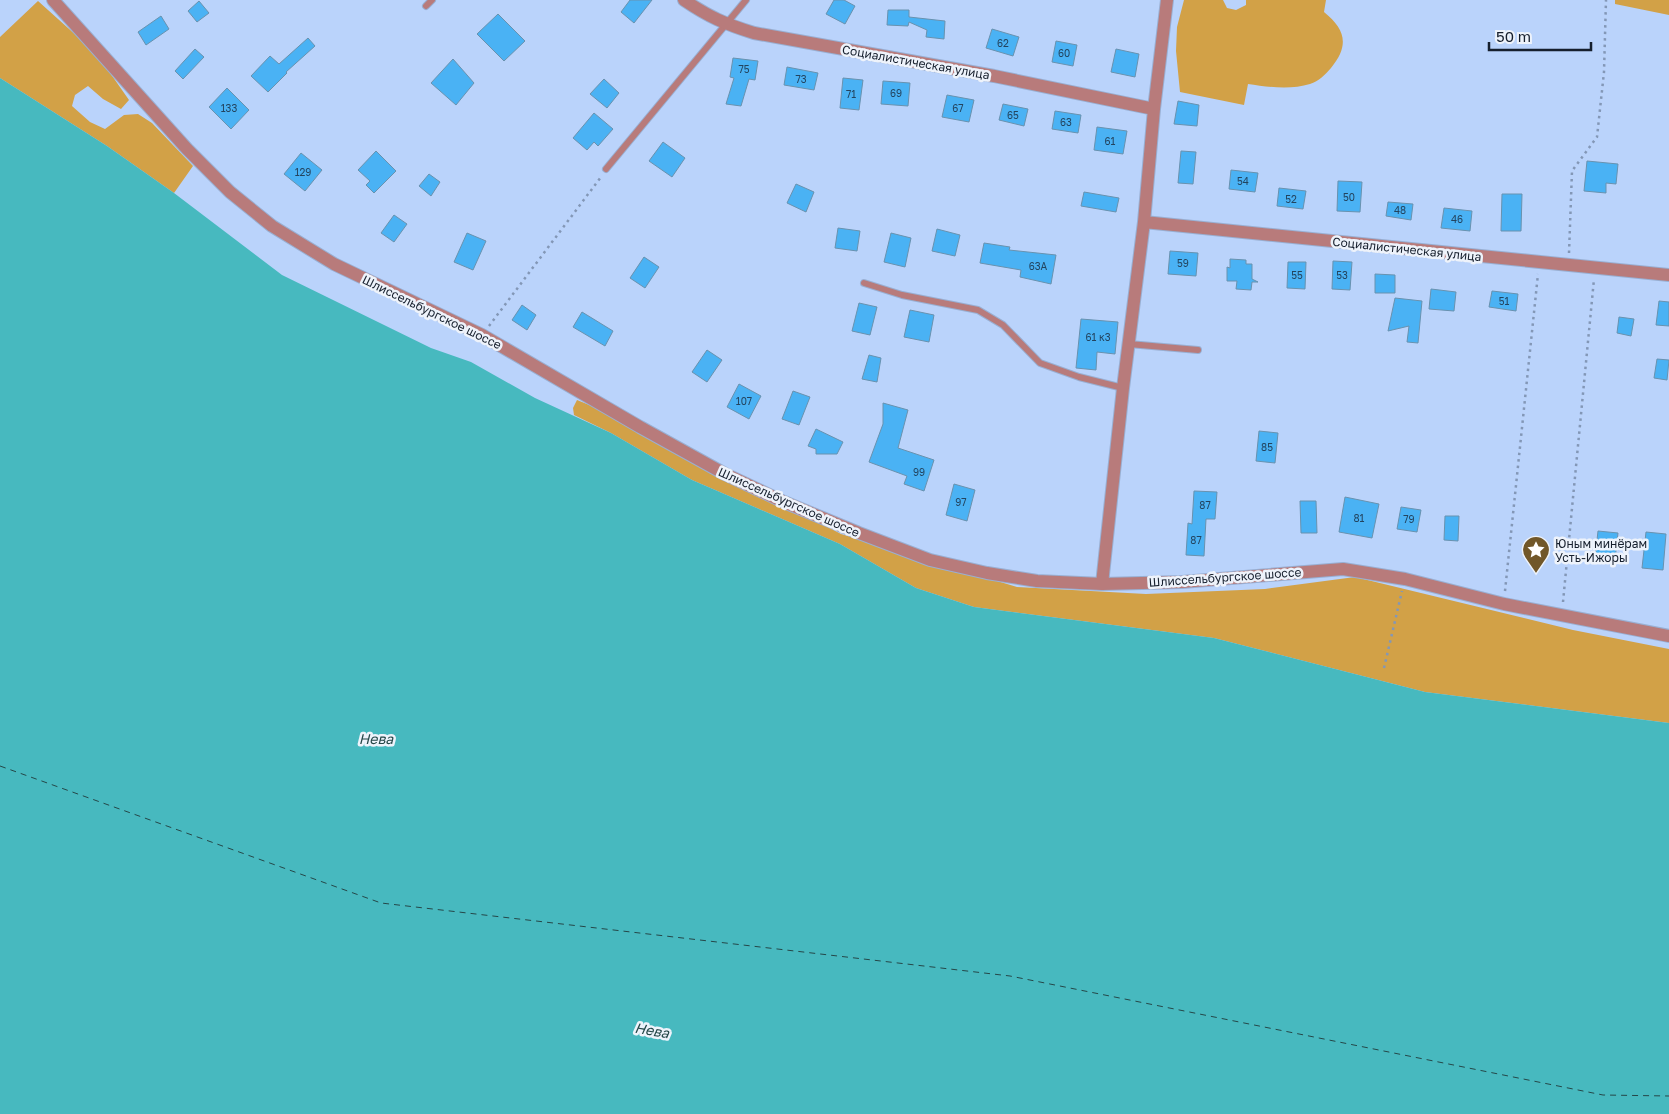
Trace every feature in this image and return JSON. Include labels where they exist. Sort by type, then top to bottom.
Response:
[{"type":"street","name":"Шлиссельбургское шоссе","points":[[53,0],[187,149],[230,192],[272,226],[334,264],[482,335],[725,474],[784,502],[858,533],[930,560],[987,573],[1037,581],[1102,584],[1182,582],[1343,568],[1405,580],[1504,604],[1669,636]]},
{"type":"street","name":"Социалистическая улица","points":[[684,0],[704,14],[726,25],[754,32],[994,76],[1154,109]]},
{"type":"street","points":[[1102,584],[1123,388],[1144,222],[1154,109],[1167,0]]},
{"type":"street","name":"Социалистическая улица","points":[[1144,222],[1669,275]]},
{"type":"lane","points":[[426,6],[432,0]]},
{"type":"lane","points":[[606,169],[746,0]]},
{"type":"lane","points":[[864,283],[902,295],[978,310],[1003,325],[1040,363],[1079,377],[1123,388]]},
{"type":"lane","points":[[1129,344],[1198,350]]},
{"type":"path","points":[[1568,265],[1572,171],[1597,137],[1604,72],[1606,0]]},
{"type":"path","points":[[482,335],[606,169]]},
{"type":"path","points":[[1504,604],[1539,262]]},
{"type":"path","points":[[1561,615],[1596,268]]},
{"type":"path","points":[[1384,668],[1405,580]]},
{"type":"shaded area","points":[[1184,0],[1223,0],[1227,8],[1236,10],[1246,5],[1246,0],[1326,0],[1324,12],[1337,25],[1340,31],[1343,45],[1341,52],[1331,68],[1310,84],[1271,87],[1248,84],[1244,105],[1180,92],[1176,51],[1177,27]]},
{"type":"shaded area","points":[[1615,0],[1669,0],[1669,15],[1615,4]]},
{"type":"shaded area","points":[[38,1],[78,37],[108,70],[129,100],[121,109],[103,99],[88,86],[75,95],[72,106],[90,122],[105,129],[124,115],[138,114],[152,123],[193,166],[174,193],[107,146],[0,78],[0,37]]},
{"type":"shaded area","points":[[577,400],[614,415],[841,534],[1017,587],[1146,594],[1265,589],[1355,577],[1573,630],[1669,649],[1669,723],[1425,692],[1214,638],[974,607],[916,588],[840,544],[692,480],[611,433],[574,415],[573,408]]},
{"type":"water","name":"Нева","points":[[0,78],[107,146],[174,193],[282,275],[431,348],[471,362],[535,398],[611,433],[692,480],[840,544],[916,588],[974,607],[1214,638],[1425,692],[1669,723],[1669,1114],[0,1114]]},
{"type":"building","points":[[630,0],[652,0],[634,23],[621,12]]},
{"type":"building","points":[[834,0],[844,0],[855,6],[845,24],[826,14]]},
{"type":"building","points":[[199,1],[209,13],[197,22],[188,11]]},
{"type":"building","points":[[888,10],[909,10],[909,17],[945,21],[944,39],[926,37],[927,30],[909,22],[908,26],[887,25]]},
{"type":"building","points":[[498,14],[525,41],[504,61],[477,34]]},
{"type":"building","points":[[161,16],[169,29],[146,45],[138,32]]},
{"type":"building","points":[[992,29],[1019,37],[1013,56],[986,48]]},
{"type":"building","points":[[308,38],[315,46],[286,72],[268,92],[251,76],[270,56],[279,64]]},
{"type":"building","points":[[1056,41],[1077,45],[1073,66],[1052,62]]},
{"type":"building","points":[[195,49],[204,57],[183,79],[175,71]]},
{"type":"building","points":[[1116,49],[1139,54],[1135,77],[1111,72]]},
{"type":"building","points":[[733,58],[758,61],[755,80],[749,79],[741,106],[726,104],[734,78],[730,77]]},
{"type":"building","points":[[453,59],[474,83],[456,105],[431,83]]},
{"type":"building","points":[[787,67],[818,73],[814,90],[784,85]]},
{"type":"building","points":[[843,78],[863,80],[859,110],[840,108]]},
{"type":"building","points":[[604,79],[619,93],[607,108],[590,94]]},
{"type":"building","points":[[883,81],[910,83],[908,106],[881,104]]},
{"type":"building","points":[[227,88],[249,110],[231,129],[209,107]]},
{"type":"building","points":[[947,95],[974,100],[969,122],[942,117]]},
{"type":"building","points":[[1178,101],[1199,105],[1197,126],[1174,124]]},
{"type":"building","points":[[1003,104],[1028,109],[1024,126],[999,120]]},
{"type":"building","points":[[1055,111],[1081,115],[1078,133],[1052,129]]},
{"type":"building","points":[[594,113],[613,129],[598,146],[594,142],[587,150],[573,138]]},
{"type":"building","points":[[1097,127],[1127,131],[1123,154],[1094,150]]},
{"type":"building","points":[[663,142],[685,158],[672,177],[649,161]]},
{"type":"building","points":[[376,151],[396,171],[374,193],[366,185],[370,181],[358,170]]},
{"type":"building","points":[[1181,151],[1196,152],[1193,184],[1178,183]]},
{"type":"building","points":[[301,153],[322,170],[305,191],[284,174]]},
{"type":"building","points":[[1587,161],[1618,164],[1616,184],[1606,183],[1606,193],[1584,191]]},
{"type":"building","points":[[1231,170],[1258,173],[1255,192],[1229,189]]},
{"type":"building","points":[[429,174],[440,182],[431,196],[419,186]]},
{"type":"building","points":[[1338,181],[1362,182],[1360,212],[1337,211]]},
{"type":"building","points":[[796,184],[814,192],[806,212],[787,203]]},
{"type":"building","points":[[1279,188],[1306,191],[1303,209],[1277,206]]},
{"type":"building","points":[[1084,192],[1119,198],[1116,212],[1081,206]]},
{"type":"building","points":[[1502,194],[1522,194],[1521,231],[1501,231]]},
{"type":"building","points":[[1388,202],[1413,204],[1411,220],[1386,216]]},
{"type":"building","points":[[1444,208],[1472,211],[1470,231],[1441,228]]},
{"type":"building","points":[[394,215],[407,224],[394,242],[381,233]]},
{"type":"building","points":[[838,228],[860,231],[857,251],[835,248]]},
{"type":"building","points":[[937,229],[960,235],[955,256],[932,251]]},
{"type":"building","points":[[467,233],[486,241],[473,270],[454,262]]},
{"type":"building","points":[[891,233],[911,238],[905,267],[884,262]]},
{"type":"building","points":[[984,243],[1010,247],[1009,250],[1056,255],[1051,284],[1020,277],[1021,270],[980,263]]},
{"type":"building","points":[[1170,251],[1198,253],[1196,276],[1168,274]]},
{"type":"building","points":[[644,257],[659,267],[645,288],[630,278]]},
{"type":"building","points":[[1230,259],[1246,260],[1246,264],[1252,264],[1252,279],[1258,282],[1252,282],[1251,290],[1236,289],[1237,281],[1227,281],[1227,267],[1230,268]]},
{"type":"building","points":[[1333,261],[1352,262],[1350,290],[1332,289]]},
{"type":"building","points":[[1288,262],[1306,262],[1305,289],[1287,288]]},
{"type":"building","points":[[1375,274],[1395,275],[1395,293],[1375,293]]},
{"type":"building","points":[[1431,289],[1456,292],[1454,311],[1429,309]]},
{"type":"building","points":[[1492,291],[1518,294],[1516,311],[1489,307]]},
{"type":"building","points":[[1395,298],[1422,301],[1418,343],[1407,342],[1409,326],[1388,331]]},
{"type":"building","points":[[1659,301],[1669,302],[1669,326],[1656,325]]},
{"type":"building","points":[[859,303],[877,307],[870,335],[852,331]]},
{"type":"building","points":[[522,305],[536,315],[527,330],[512,320]]},
{"type":"building","points":[[910,310],[934,315],[929,342],[904,337]]},
{"type":"building","points":[[582,312],[613,331],[605,346],[573,327]]},
{"type":"building","points":[[1619,317],[1634,319],[1631,336],[1617,333]]},
{"type":"building","points":[[1081,319],[1118,322],[1115,354],[1097,352],[1096,370],[1076,368]]},
{"type":"building","points":[[707,350],[722,360],[707,382],[692,372]]},
{"type":"building","points":[[869,355],[881,358],[877,382],[862,379]]},
{"type":"building","points":[[1657,359],[1669,360],[1667,380],[1654,378]]},
{"type":"building","points":[[739,384],[761,396],[749,419],[727,407]]},
{"type":"building","points":[[793,391],[810,397],[799,425],[782,419]]},
{"type":"building","points":[[883,403],[908,410],[898,448],[934,460],[924,491],[904,484],[907,476],[869,462],[883,424]]},
{"type":"building","points":[[816,429],[843,442],[837,454],[816,454],[816,449],[808,446]]},
{"type":"building","points":[[1259,431],[1278,433],[1275,463],[1256,461]]},
{"type":"building","points":[[954,484],[975,490],[967,521],[946,515]]},
{"type":"building","points":[[1194,491],[1217,492],[1215,519],[1206,519],[1204,556],[1186,555],[1188,523],[1192,524]]},
{"type":"building","points":[[1345,497],[1379,504],[1372,538],[1339,532]]},
{"type":"building","points":[[1300,501],[1316,501],[1317,533],[1301,533]]},
{"type":"building","points":[[1401,507],[1421,510],[1417,532],[1397,529]]},
{"type":"building","points":[[1445,516],[1459,516],[1458,541],[1444,540]]},
{"type":"building","points":[[1598,531],[1618,533],[1615,560],[1595,558]]},
{"type":"building","points":[[1646,532],[1666,534],[1663,570],[1642,568]]},
{"type":"ferry route","points":[[0,766],[381,903],[1010,976],[1603,1095],[1669,1096]]},
{"type":"place","name":"Юным минёрам Усть-Ижоры","points":[[1536,574]]}]
